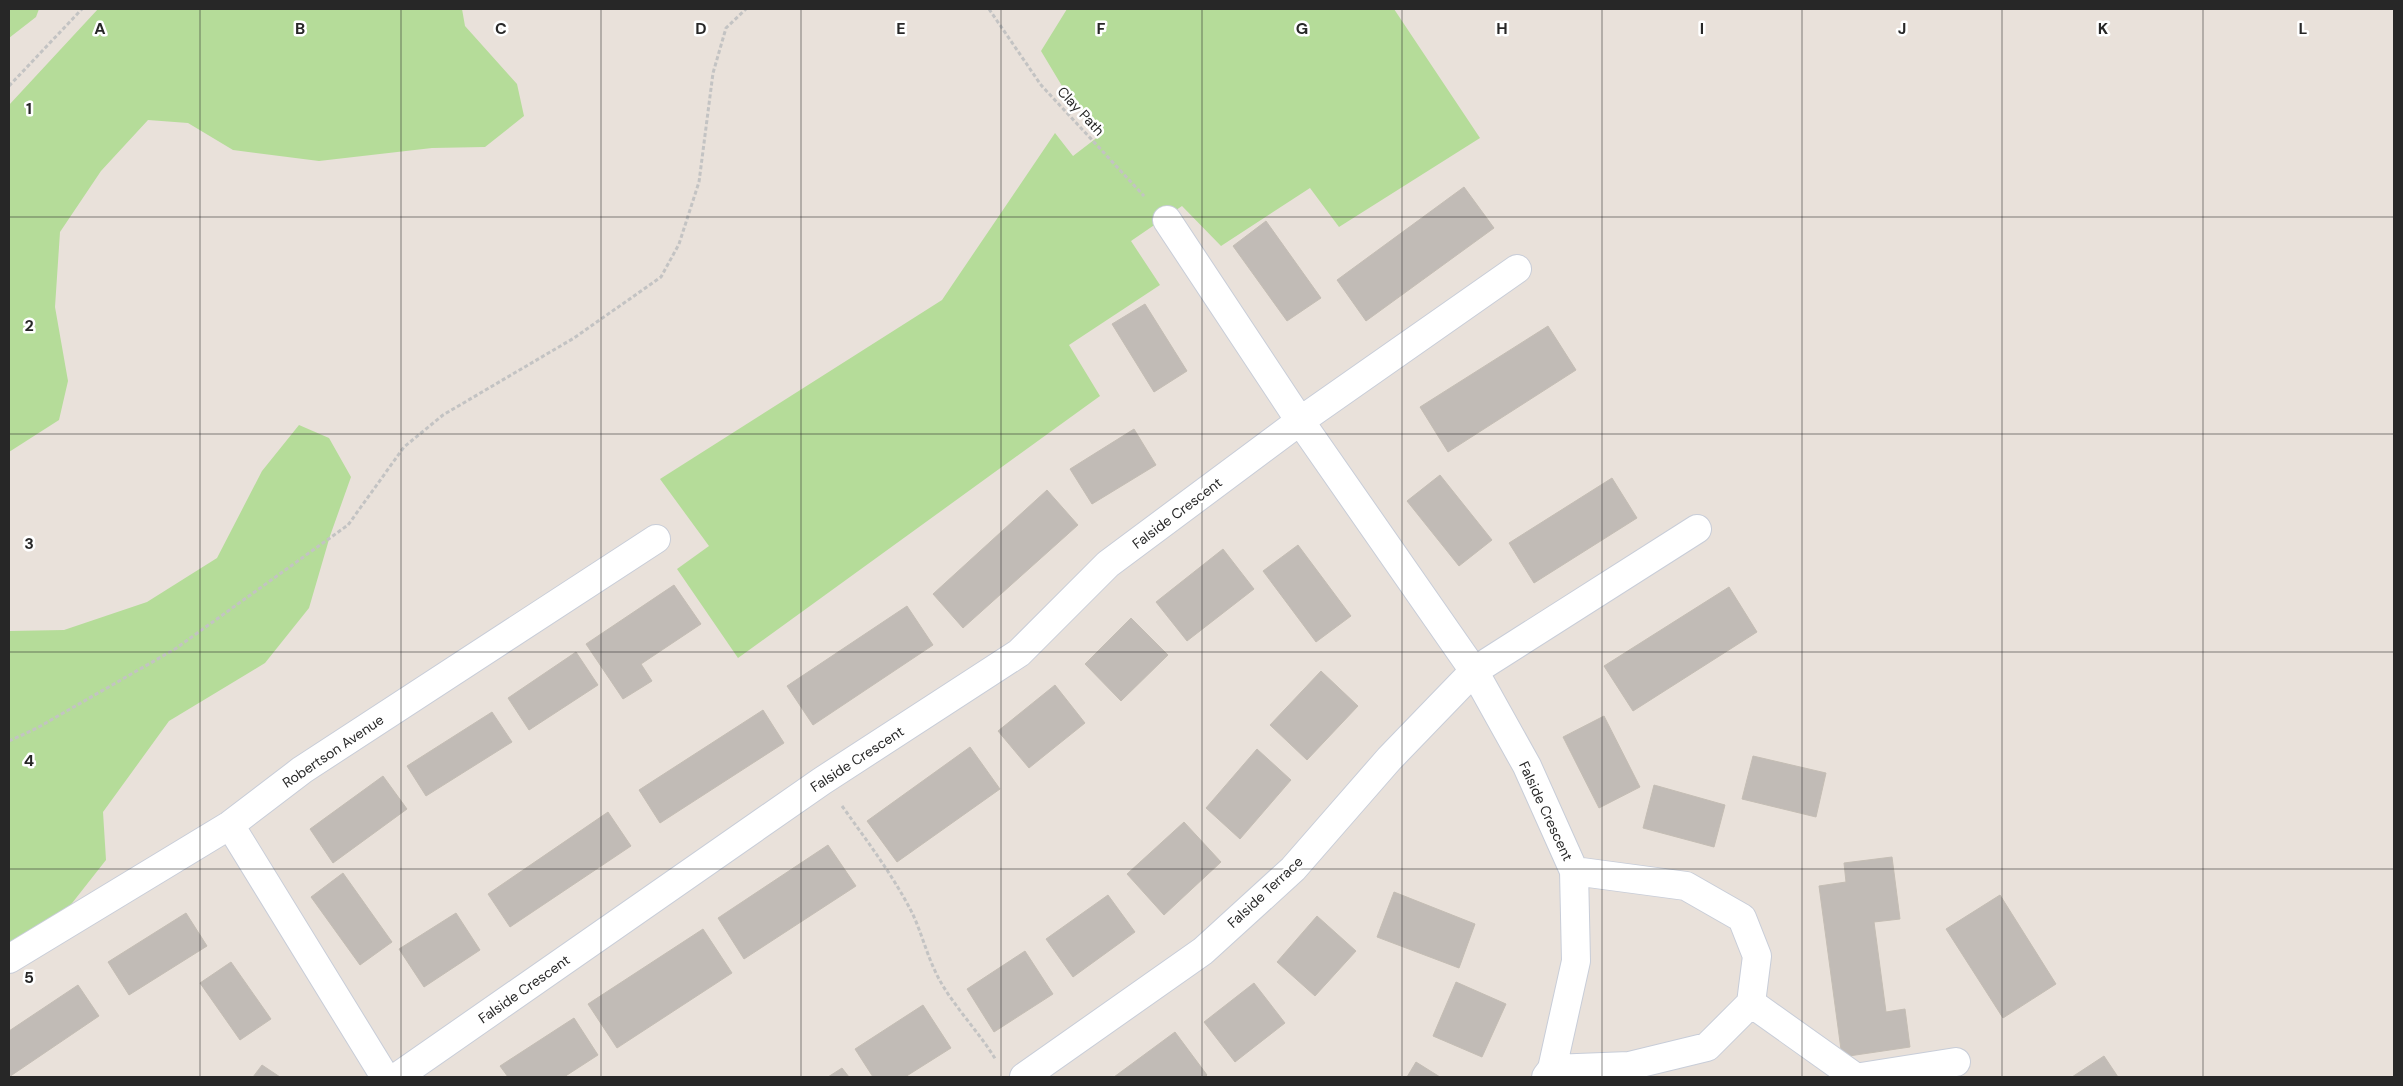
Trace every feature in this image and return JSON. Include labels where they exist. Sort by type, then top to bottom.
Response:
[{"type":"street","name":"Falside Crescent","points":[[1166,220],[1300,421],[1474,671],[1527,766],[1574,871],[1576,961],[1549,1073]]},
{"type":"street","name":"Falside Crescent","points":[[397,1077],[822,782],[1019,653],[1108,564],[1300,421],[1518,269]]},
{"type":"street","points":[[1474,671],[1697,529]]},
{"type":"street","name":"Robertson Avenue","points":[[9,960],[230,826],[302,770],[656,539]]},
{"type":"street","name":"Falside Terrace","points":[[1024,1077],[1202,951],[1293,869],[1389,759],[1474,671]]},
{"type":"street","points":[[230,826],[384,1077]]},
{"type":"street","points":[[1549,1073],[1629,1066],[1707,1047],[1751,1003],[1757,956],[1742,918],[1686,886],[1574,871]]},
{"type":"street","points":[[1751,1003],[1855,1077]]},
{"type":"street","points":[[1861,1077],[1956,1062]]},
{"type":"path","points":[[9,86],[82,9]]},
{"type":"path","points":[[9,741],[37,728],[175,649],[348,525],[404,447],[443,415],[574,338],[661,277],[679,244],[699,182],[713,74],[726,28],[746,9]]},
{"type":"path","name":"Clay Path","points":[[989,9],[1041,85],[1166,220]]},
{"type":"path","points":[[822,782],[891,876],[909,906],[938,977],[956,1006],[982,1036],[997,1061]]},
{"type":"green space","points":[[9,9],[39,9],[36,17],[9,38]]},
{"type":"green space","points":[[98,9],[462,9],[465,26],[517,84],[524,116],[485,147],[432,148],[319,161],[233,150],[188,123],[148,120],[101,171],[60,232],[55,307],[68,381],[59,420],[9,452],[9,105]]},
{"type":"green space","points":[[1067,9],[1394,9],[1480,138],[1339,227],[1310,188],[1221,246],[1182,206],[1131,241],[1160,285],[1069,345],[1100,396],[738,658],[677,569],[709,546],[660,479],[942,300],[1055,133],[1073,156],[1103,133],[1065,91],[1041,51]]},
{"type":"green space","points":[[299,425],[329,438],[351,477],[330,536],[309,608],[265,663],[169,721],[103,812],[106,860],[69,907],[9,944],[9,631],[64,630],[147,602],[217,558],[262,471]]},
{"type":"building","points":[[1464,187],[1494,228],[1366,321],[1337,280]]},
{"type":"building","points":[[1266,221],[1321,298],[1287,321],[1233,246]]},
{"type":"building","points":[[1145,304],[1187,371],[1154,392],[1112,324]]},
{"type":"building","points":[[1548,326],[1576,370],[1448,452],[1420,407]]},
{"type":"building","points":[[1134,429],[1156,465],[1092,504],[1070,469]]},
{"type":"building","points":[[1440,475],[1492,540],[1459,566],[1407,501]]},
{"type":"building","points":[[1612,478],[1637,518],[1534,583],[1509,543]]},
{"type":"building","points":[[1047,490],[1078,525],[963,628],[933,594]]},
{"type":"building","points":[[1298,545],[1351,616],[1316,642],[1263,571]]},
{"type":"building","points":[[1223,549],[1254,589],[1187,641],[1156,602]]},
{"type":"building","points":[[674,585],[701,624],[641,664],[652,681],[623,699],[586,644]]},
{"type":"building","points":[[1729,587],[1757,632],[1633,711],[1604,666]]},
{"type":"building","points":[[907,606],[933,645],[813,725],[787,686]]},
{"type":"building","points":[[1131,618],[1168,655],[1121,701],[1085,664]]},
{"type":"building","points":[[576,652],[598,685],[529,730],[508,698]]},
{"type":"building","points":[[1321,671],[1358,706],[1307,760],[1270,725]]},
{"type":"building","points":[[1055,685],[1085,723],[1029,768],[998,731]]},
{"type":"building","points":[[763,710],[784,743],[660,823],[639,790]]},
{"type":"building","points":[[492,712],[512,742],[426,796],[407,766]]},
{"type":"building","points":[[1604,716],[1640,787],[1599,808],[1563,737]]},
{"type":"building","points":[[970,747],[1000,789],[897,862],[867,821]]},
{"type":"building","points":[[1257,749],[1291,780],[1240,839],[1206,808]]},
{"type":"building","points":[[1753,756],[1826,773],[1816,817],[1742,799]]},
{"type":"building","points":[[383,776],[407,809],[333,863],[310,829]]},
{"type":"building","points":[[1654,785],[1725,805],[1714,847],[1643,828]]},
{"type":"building","points":[[608,812],[631,846],[510,927],[488,894]]},
{"type":"building","points":[[1184,822],[1221,862],[1164,915],[1127,874]]},
{"type":"building","points":[[828,845],[856,886],[744,959],[718,918]]},
{"type":"building","points":[[1892,857],[1900,919],[1874,922],[1886,1012],[1905,1009],[1910,1047],[1842,1057],[1819,886],[1846,882],[1844,863]]},
{"type":"building","points":[[343,873],[392,942],[360,965],[311,897]]},
{"type":"building","points":[[1394,892],[1475,924],[1459,968],[1377,937]]},
{"type":"building","points":[[1108,895],[1135,932],[1073,977],[1046,939]]},
{"type":"building","points":[[2000,895],[2056,984],[2003,1018],[1946,929]]},
{"type":"building","points":[[186,913],[207,946],[129,995],[108,962]]},
{"type":"building","points":[[456,913],[480,950],[424,987],[399,949]]},
{"type":"building","points":[[1317,916],[1356,951],[1315,996],[1277,962]]},
{"type":"building","points":[[703,929],[732,973],[617,1048],[588,1004]]},
{"type":"building","points":[[1025,951],[1053,994],[994,1032],[967,989]]},
{"type":"building","points":[[231,962],[271,1019],[240,1040],[200,983]]},
{"type":"building","points":[[1456,982],[1506,1004],[1482,1057],[1433,1036]]},
{"type":"building","points":[[1254,983],[1285,1023],[1235,1062],[1204,1022]]},
{"type":"building","points":[[78,985],[99,1016],[9,1077],[9,1031]]},
{"type":"building","points":[[923,1005],[951,1048],[905,1077],[873,1077],[855,1049]]},
{"type":"building","points":[[574,1018],[598,1055],[564,1077],[508,1077],[500,1066]]},
{"type":"building","points":[[1175,1032],[1207,1075],[1204,1077],[1114,1077]]},
{"type":"building","points":[[2104,1056],[2118,1077],[2072,1077]]},
{"type":"building","points":[[1416,1062],[1440,1077],[1407,1077]]},
{"type":"building","points":[[262,1065],[280,1077],[253,1077]]},
{"type":"building","points":[[842,1068],[849,1077],[828,1077]]}]
